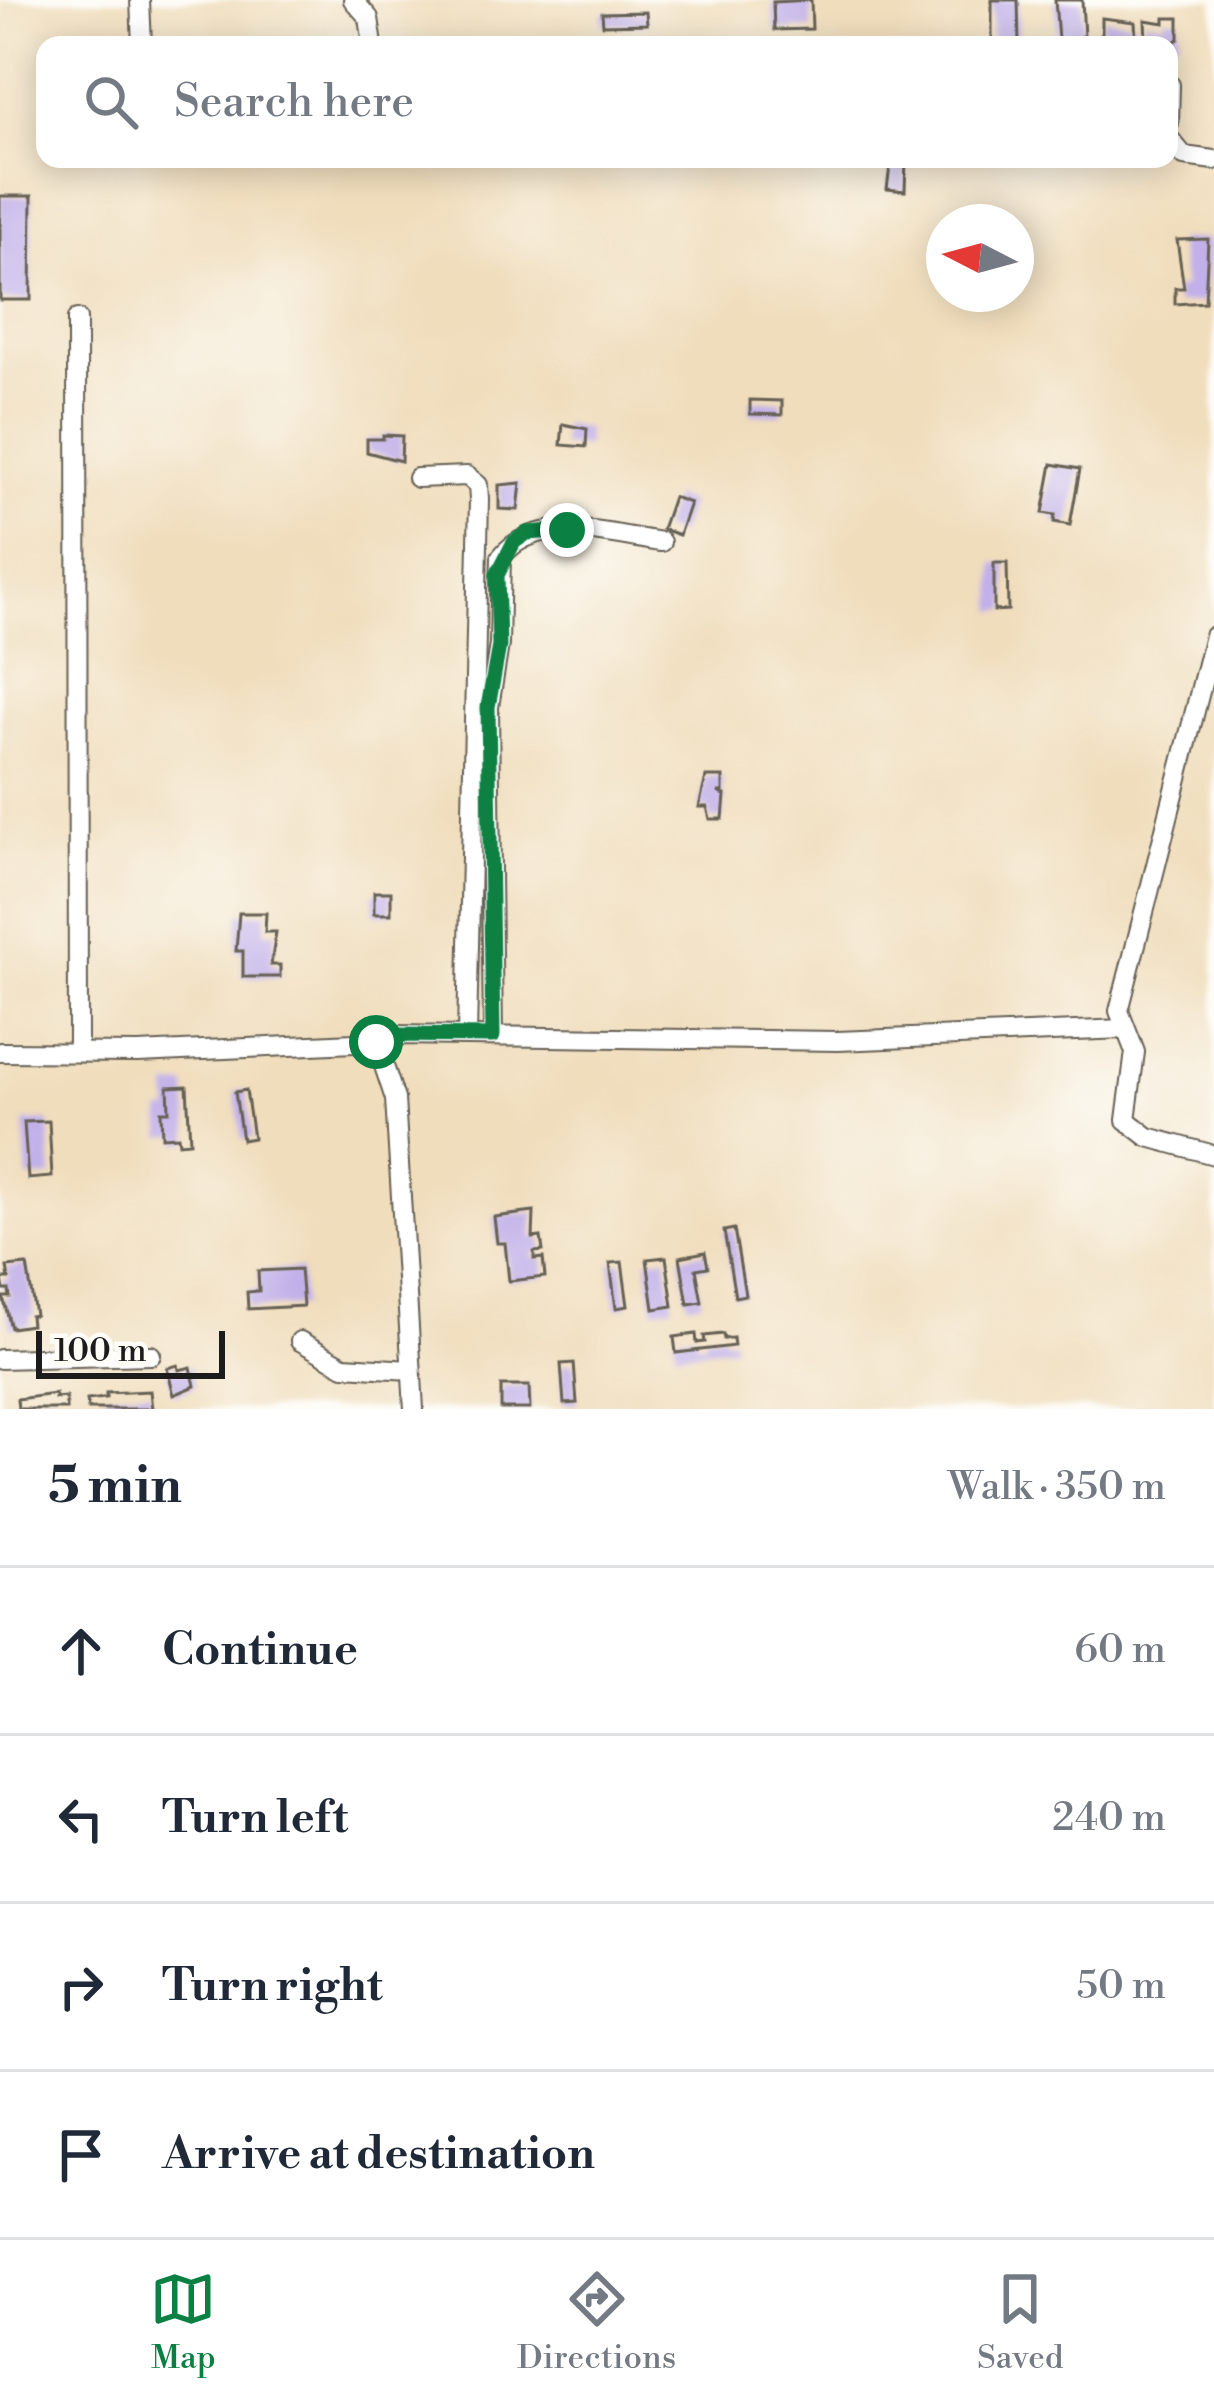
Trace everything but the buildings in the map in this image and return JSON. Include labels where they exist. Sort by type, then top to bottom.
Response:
[{"type":"street","points":[[140,0],[142,36]]},
{"type":"street","points":[[353,0],[369,18],[372,36]]},
{"type":"street","points":[[1178,149],[1184,156],[1214,160]]},
{"type":"street","points":[[76,319],[78,1052]]},
{"type":"street","points":[[417,478],[473,479],[479,499],[467,1035]]},
{"type":"street","points":[[493,1036],[490,676],[499,646],[497,575],[514,542],[527,533],[567,530],[661,542]]},
{"type":"street","points":[[1214,636],[1121,999],[1124,1029],[1135,1052],[1126,1120],[1140,1134],[1214,1155]]},
{"type":"street","points":[[0,1052],[376,1042],[394,1035],[884,1040],[1124,1029]]},
{"type":"street","points":[[376,1042],[395,1099],[414,1409]]},
{"type":"street","points":[[300,1341],[344,1366],[411,1370]]},
{"type":"street","points":[[0,1359],[151,1355]]},
{"type":"route","points":[[376,1042],[394,1035],[493,1036],[488,707],[499,646],[497,575],[502,557],[527,533],[567,530]]}]
